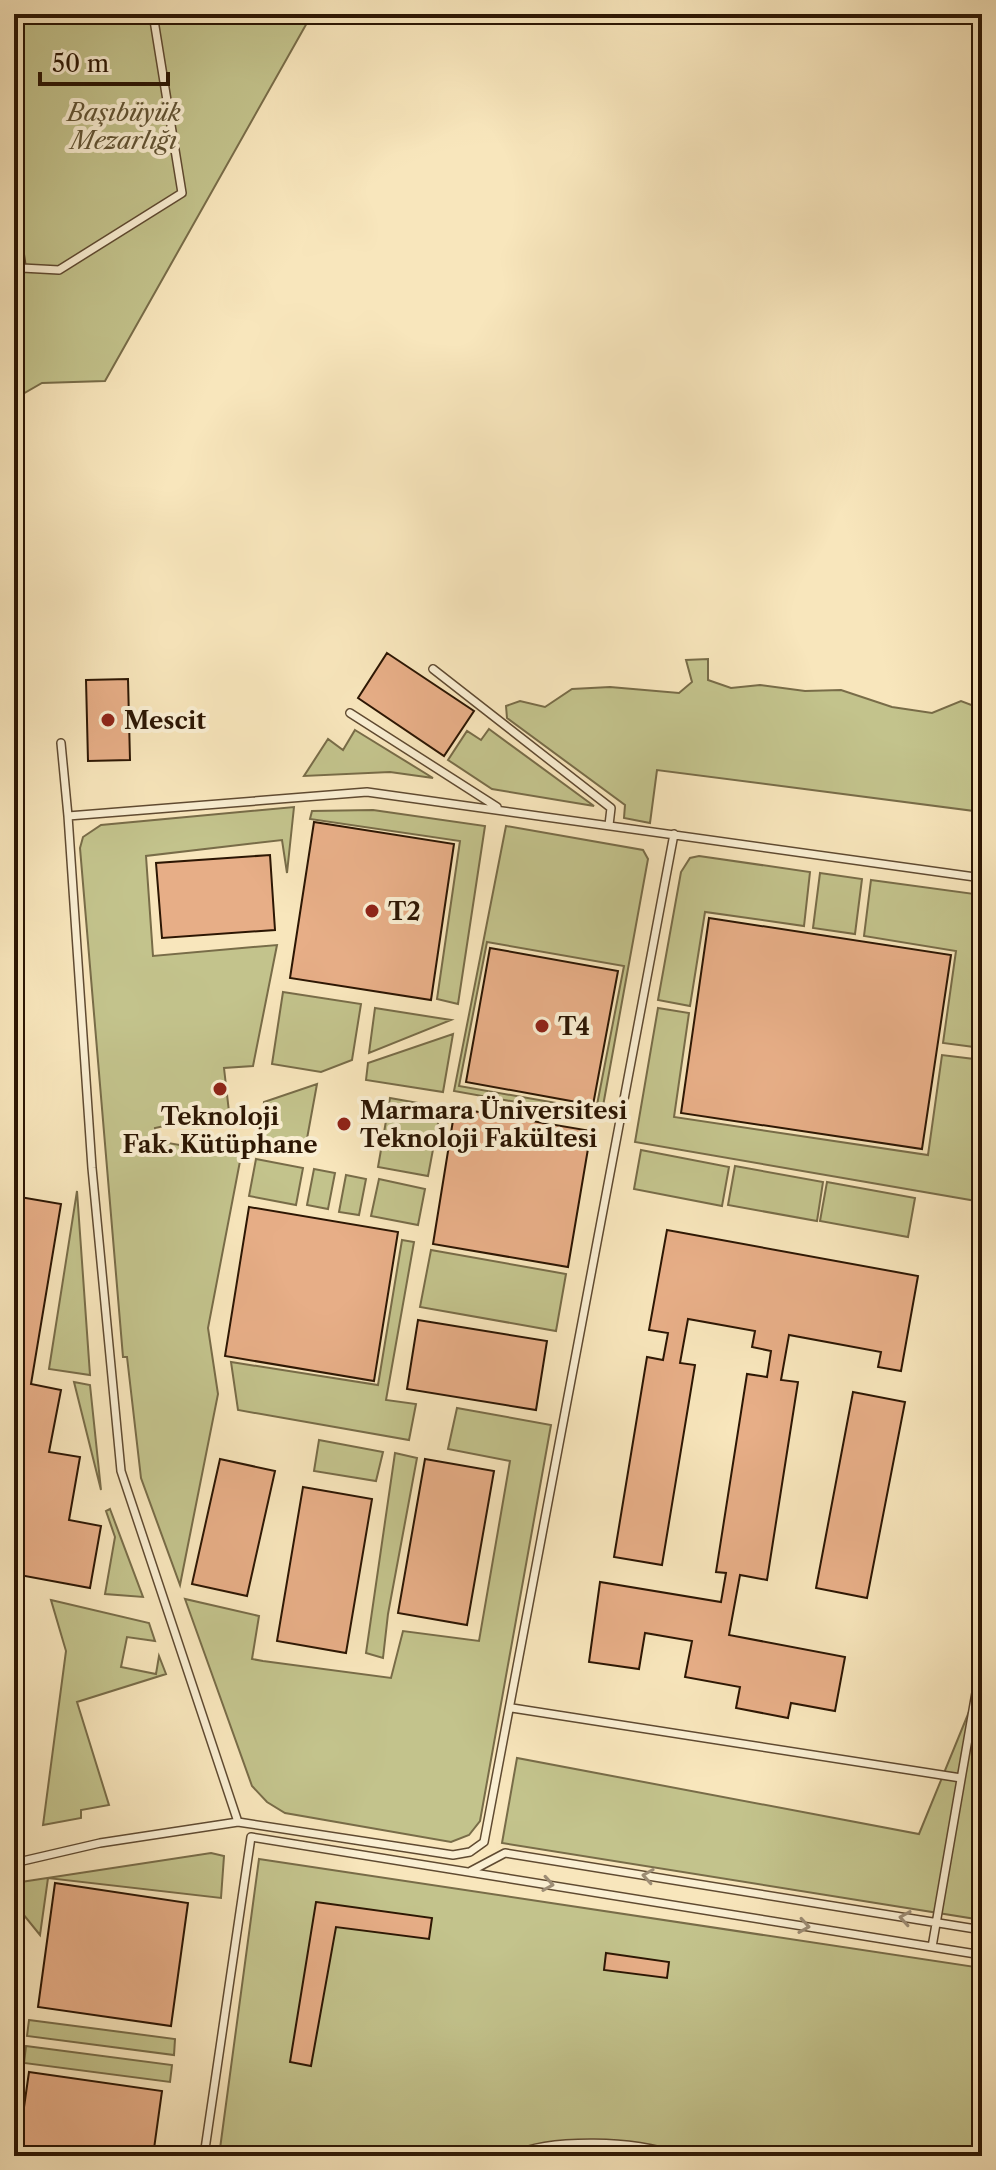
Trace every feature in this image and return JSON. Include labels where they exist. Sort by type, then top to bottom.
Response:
[{"type":"lane","points":[[14,214],[18,268],[59,270],[182,193],[153,14]]},
{"type":"lane","points":[[433,669],[611,808],[609,825]]},
{"type":"lane","points":[[350,713],[499,809]]},
{"type":"lane","points":[[61,743],[92,1168],[121,1471],[238,1822]]},
{"type":"lane","points":[[68,816],[336,792],[397,794],[982,878]]},
{"type":"lane","points":[[14,1863],[100,1843],[238,1822],[453,1855],[470,1852],[484,1842],[489,1830],[512,1708],[674,834]]},
{"type":"lane","points":[[932,1947],[982,1658]]},
{"type":"lane","points":[[512,1708],[961,1778]]},
{"type":"lane","points":[[204,2156],[251,1837],[982,1955]]},
{"type":"lane","points":[[471,1871],[505,1853],[982,1930]]},
{"type":"lane","points":[[512,2156],[572,2144],[656,2147],[676,2156]]},
{"type":"green space","name":"Başıbüyük Mezarlığı","points":[[14,14],[312,14],[105,381],[42,383],[14,399]]},
{"type":"green space","points":[[708,659],[708,680],[731,688],[760,685],[805,691],[841,690],[892,707],[932,713],[961,701],[982,709],[982,812],[657,770],[650,823],[624,818],[625,805],[507,718],[506,706],[520,701],[545,707],[572,689],[610,687],[679,693],[692,682],[686,660]]},
{"type":"green space","points":[[489,729],[594,806],[492,789],[448,760],[467,731],[481,740]]},
{"type":"green space","points":[[355,730],[433,778],[390,772],[304,776],[328,739],[343,750]]},
{"type":"green space","points":[[294,807],[287,873],[282,840],[146,856],[153,956],[277,945],[253,1066],[224,1068],[229,1112],[155,1128],[157,1141],[241,1156],[208,1328],[218,1394],[180,1585],[141,1478],[127,1357],[123,1357],[80,848],[83,837],[101,825]]},
{"type":"green space","points":[[373,810],[485,826],[458,1004],[437,999],[460,841],[310,819],[312,811]]},
{"type":"green space","points":[[506,826],[643,850],[648,859],[601,1117],[454,1091]],"holes":[[[487,942],[624,966],[596,1110],[459,1086]]]},
{"type":"green space","points":[[699,856],[810,872],[804,926],[705,912],[690,1006],[658,1000],[681,872],[690,858]]},
{"type":"green space","points":[[820,873],[862,879],[855,934],[813,928]]},
{"type":"green space","points":[[871,880],[982,895],[982,1048],[943,1043],[956,951],[864,936]]},
{"type":"green space","points":[[283,992],[361,1004],[352,1060],[321,1072],[272,1064]]},
{"type":"green space","points":[[375,1008],[451,1020],[369,1053]]},
{"type":"green space","points":[[658,1008],[689,1013],[674,1117],[928,1155],[942,1055],[982,1060],[982,1202],[635,1142]]},
{"type":"green space","points":[[453,1034],[443,1092],[366,1080],[368,1063]]},
{"type":"green space","points":[[317,1084],[304,1155],[260,1147],[264,1102]]},
{"type":"green space","points":[[390,1098],[441,1107],[428,1176],[378,1167]]},
{"type":"green space","points":[[641,1150],[729,1167],[722,1206],[634,1189]]},
{"type":"green space","points":[[256,1159],[303,1168],[296,1205],[249,1196]]},
{"type":"green space","points":[[735,1166],[823,1182],[817,1221],[728,1205]]},
{"type":"green space","points":[[314,1169],[335,1173],[328,1209],[307,1205]]},
{"type":"green space","points":[[346,1175],[366,1179],[359,1215],[339,1212]]},
{"type":"green space","points":[[379,1179],[425,1189],[418,1225],[371,1216]]},
{"type":"green space","points":[[827,1182],[915,1198],[908,1237],[820,1221]]},
{"type":"green space","points":[[77,1191],[90,1375],[49,1369]]},
{"type":"green space","points":[[402,1240],[414,1242],[386,1400],[416,1404],[409,1440],[238,1410],[231,1362],[378,1385]]},
{"type":"green space","points":[[431,1250],[566,1274],[556,1331],[420,1307]]},
{"type":"green space","points":[[74,1382],[90,1385],[101,1490]]},
{"type":"green space","points":[[457,1408],[551,1425],[480,1821],[469,1835],[451,1842],[285,1813],[267,1802],[252,1786],[185,1599],[259,1616],[252,1659],[263,1661],[391,1678],[403,1631],[479,1641],[510,1461],[448,1449]]},
{"type":"green space","points":[[319,1440],[383,1452],[376,1481],[314,1471]]},
{"type":"green space","points":[[395,1453],[417,1458],[388,1614],[383,1658],[366,1653]]},
{"type":"green space","points":[[110,1509],[143,1597],[105,1594],[115,1537],[106,1511]]},
{"type":"green space","points":[[51,1600],[149,1623],[155,1641],[127,1637],[121,1667],[156,1674],[159,1656],[166,1674],[77,1702],[109,1805],[81,1810],[81,1818],[43,1825],[66,1651]]},
{"type":"green space","points":[[982,1680],[982,1920],[502,1843],[517,1758],[919,1834]]},
{"type":"green space","points":[[211,1853],[224,1856],[221,1898],[48,1878],[40,1935],[14,1903],[14,1883]]},
{"type":"green space","points":[[259,1859],[982,1968],[982,2156],[219,2156]]},
{"type":"green space","points":[[14,1926],[23,1952],[23,1969],[14,2052]]},
{"type":"green space","points":[[29,2020],[175,2039],[174,2055],[27,2036]]},
{"type":"green space","points":[[26,2046],[172,2065],[170,2082],[24,2063]]},
{"type":"building","points":[[387,653],[474,711],[444,756],[358,698]]},
{"type":"building","name":"Mescit","points":[[128,679],[130,760],[88,761],[86,680]]},
{"type":"building","name":"T2","points":[[314,822],[454,844],[431,1000],[290,978]]},
{"type":"building","points":[[270,855],[275,930],[162,938],[156,863]]},
{"type":"building","points":[[709,918],[951,955],[922,1149],[681,1113]]},
{"type":"building","name":"T4","points":[[490,948],[618,971],[593,1105],[466,1082]]},
{"type":"building","points":[[455,1108],[591,1131],[568,1267],[433,1244]]},
{"type":"building","points":[[14,1196],[61,1204],[31,1384],[61,1390],[49,1452],[80,1457],[69,1520],[101,1526],[90,1588],[14,1574]]},
{"type":"building","points":[[249,1207],[398,1232],[374,1381],[225,1356]]},
{"type":"building","points":[[667,1230],[918,1276],[901,1371],[878,1367],[881,1352],[789,1335],[781,1380],[798,1382],[767,1580],[740,1575],[729,1635],[845,1657],[835,1711],[791,1703],[788,1718],[736,1708],[740,1687],[685,1677],[692,1641],[645,1633],[639,1669],[589,1662],[600,1582],[721,1602],[726,1573],[716,1572],[747,1374],[767,1377],[771,1351],[752,1347],[755,1331],[688,1319],[680,1363],[695,1365],[662,1565],[614,1557],[647,1357],[663,1360],[668,1333],[649,1330]]},
{"type":"building","points":[[418,1320],[547,1341],[536,1410],[407,1389]]},
{"type":"building","points":[[853,1392],[905,1402],[867,1598],[816,1588]]},
{"type":"building","points":[[220,1459],[275,1471],[247,1596],[192,1584]]},
{"type":"building","points":[[425,1459],[494,1471],[467,1625],[398,1613]]},
{"type":"building","points":[[303,1487],[372,1499],[346,1653],[277,1641]]},
{"type":"building","points":[[55,1883],[188,1903],[171,2026],[38,2007]]},
{"type":"building","points":[[316,1902],[432,1918],[429,1939],[336,1927],[311,2066],[290,2062]]},
{"type":"building","points":[[606,1953],[669,1962],[667,1978],[604,1970]]},
{"type":"building","points":[[29,2072],[162,2091],[153,2156],[17,2156]]},
{"type":"place","name":"Mescit","points":[[108,720]]},
{"type":"place","name":"T2","points":[[372,911]]},
{"type":"place","name":"T4","points":[[542,1026]]},
{"type":"place","name":"Teknoloji Fak. Kütüphane","points":[[220,1089]]},
{"type":"place","name":"Marmara Üniversitesi Teknoloji Fakültesi","points":[[344,1124]]}]
